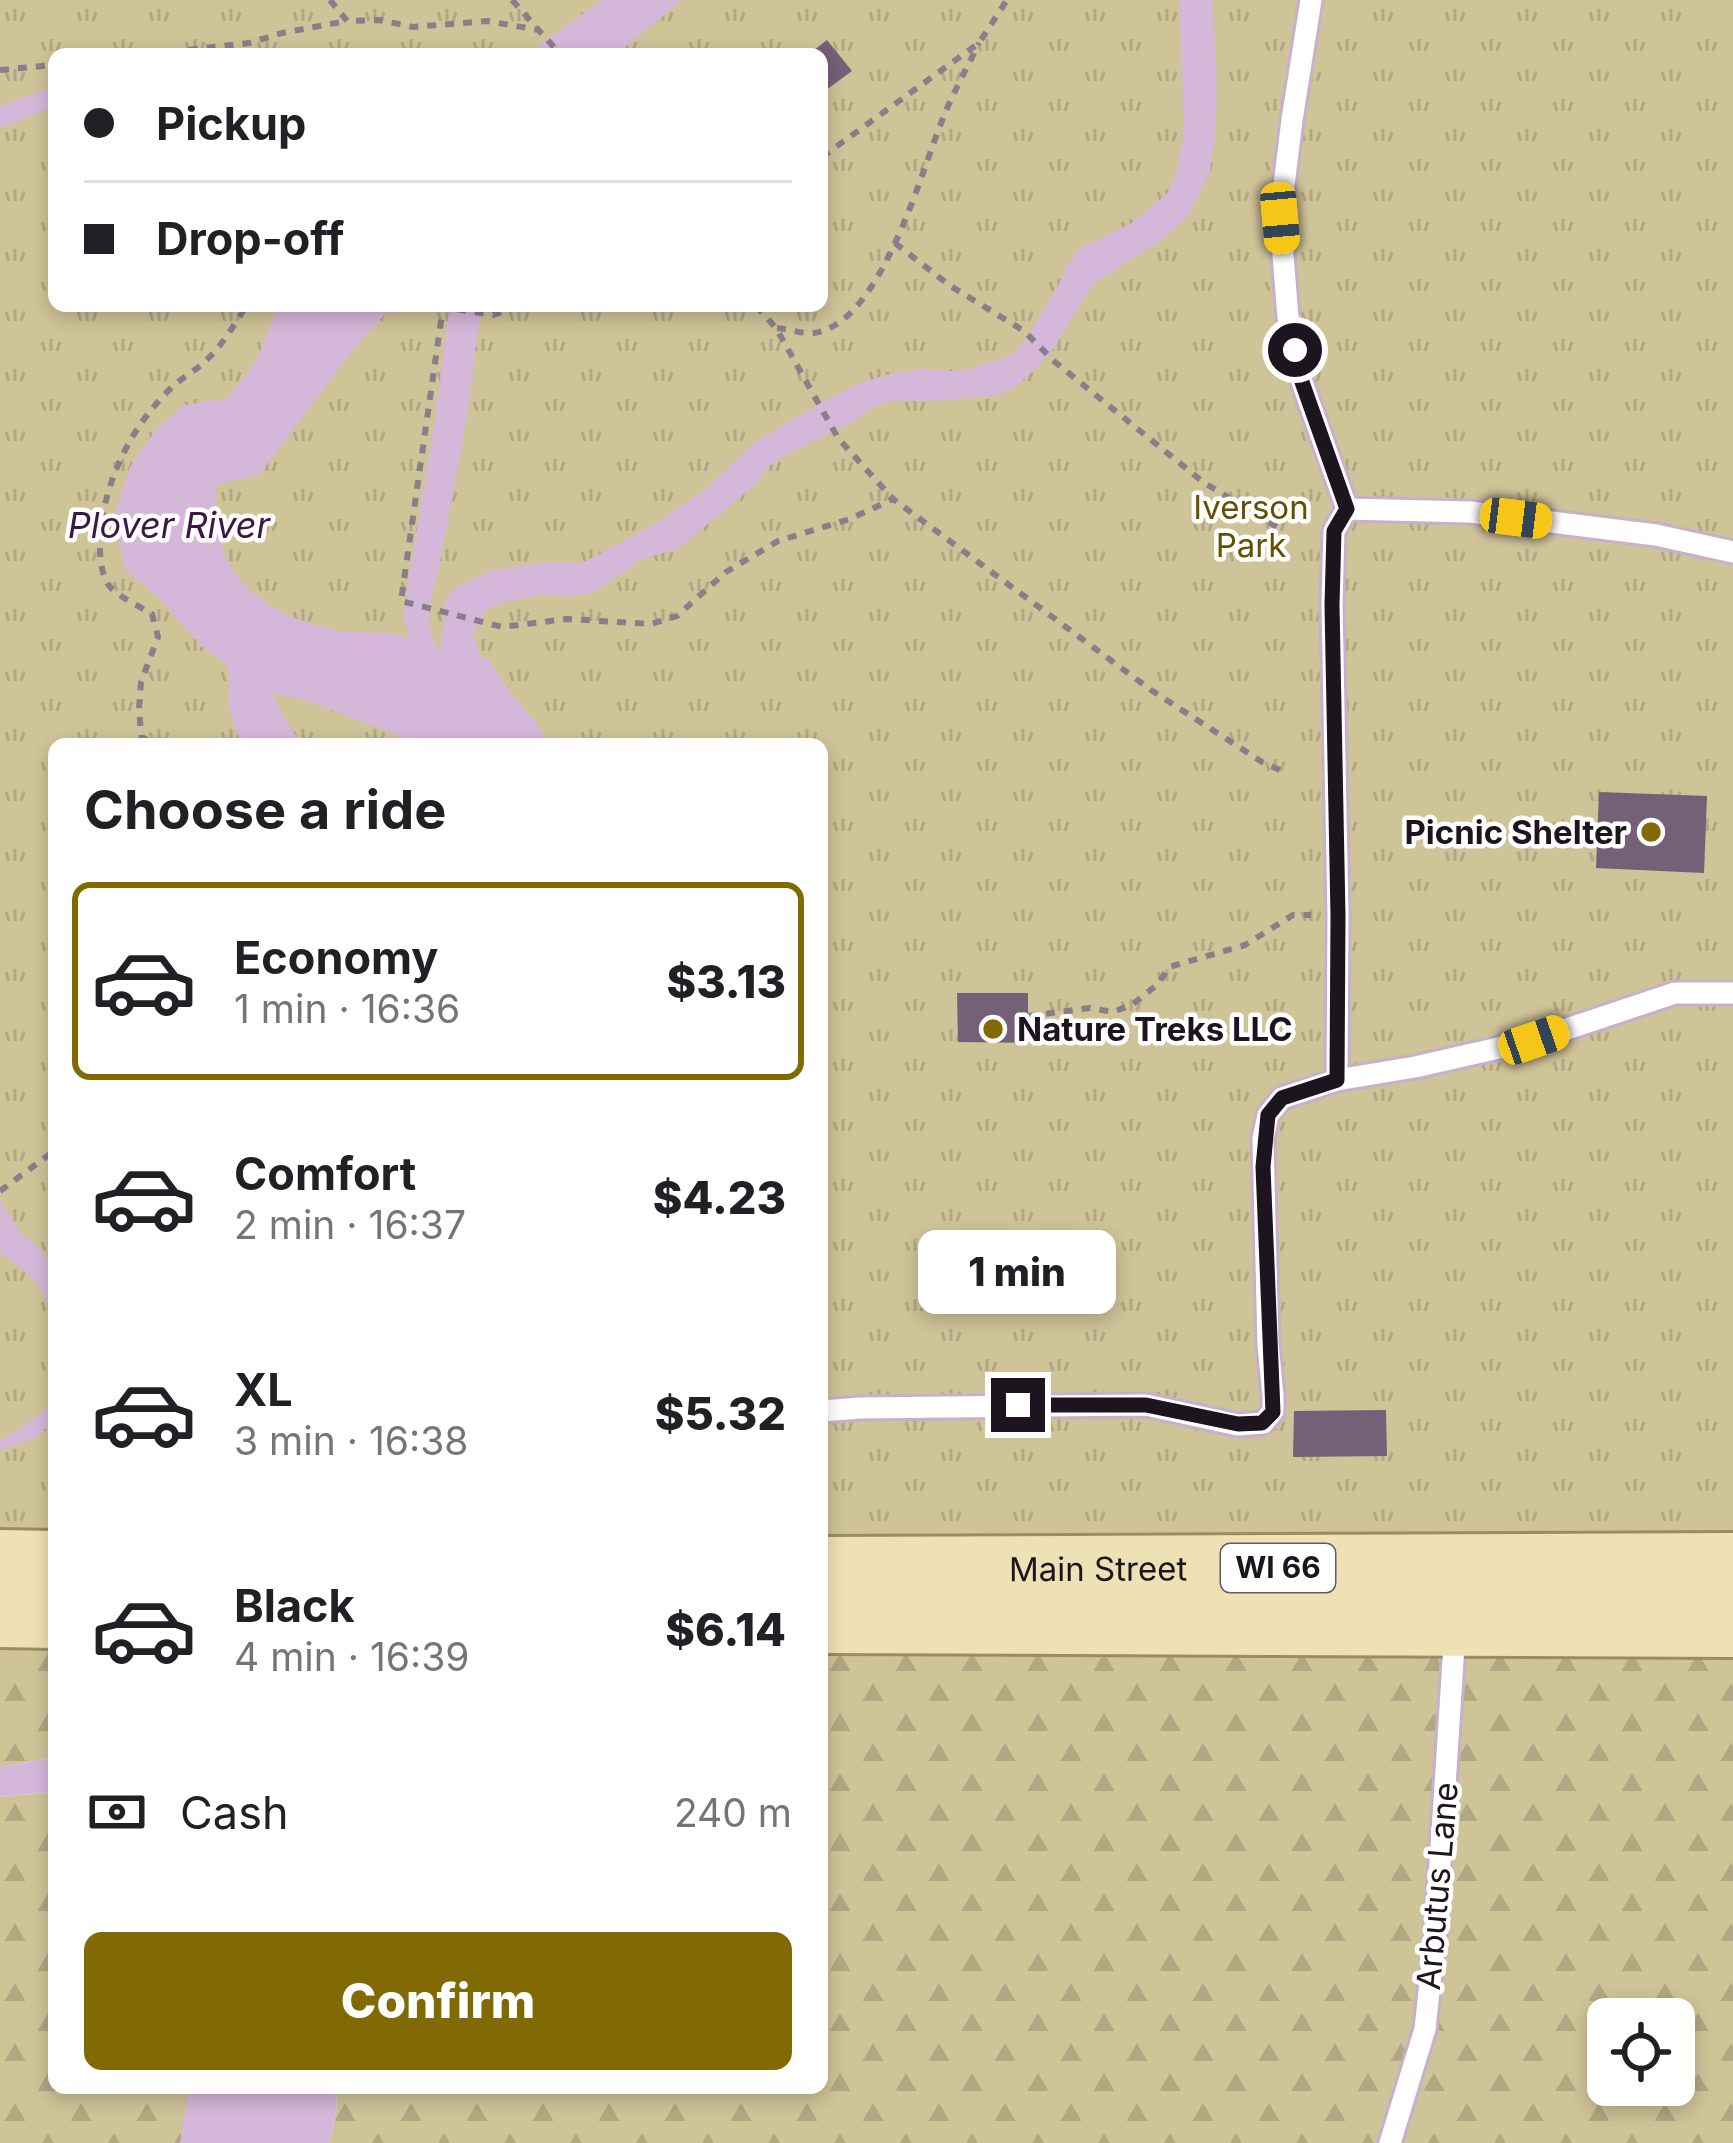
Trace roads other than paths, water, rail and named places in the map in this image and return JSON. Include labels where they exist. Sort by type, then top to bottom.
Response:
[{"type":"main road","points":[[0,1563],[48,1564]]},
{"type":"main road","name":"Main Street","points":[[828,1570],[1733,1566]]},
{"type":"main road","points":[[0,1614],[48,1615]]},
{"type":"main road","name":"Main Street","points":[[828,1621],[1733,1624]]},
{"type":"lane","points":[[1311,0],[1280,218],[1288,317],[1302,382],[1347,509]]},
{"type":"lane","points":[[1347,509],[1470,512],[1655,535],[1733,552]]},
{"type":"lane","points":[[1337,1080],[1332,605],[1334,531],[1347,509]]},
{"type":"lane","points":[[828,1411],[1146,1405],[1238,1424],[1262,1423],[1273,1412],[1263,1167],[1268,1115],[1282,1098],[1337,1080],[1534,1040],[1675,993],[1733,993]]},
{"type":"lane","name":"Arbutus Lane","points":[[1390,2143],[1425,2029],[1456,1623]]},
{"type":"water","points":[[602,0],[682,0],[624,48],[535,48]]},
{"type":"water","name":"Plover River","points":[[1179,0],[1212,0],[1215,137],[1210,171],[1189,215],[1163,239],[1093,284],[1050,354],[1019,384],[1000,395],[891,401],[871,408],[768,467],[754,486],[679,548],[643,559],[593,593],[540,595],[487,609],[473,634],[480,656],[490,660],[546,738],[403,738],[308,701],[272,693],[298,738],[240,738],[231,714],[227,664],[201,646],[157,596],[124,569],[115,514],[130,467],[158,427],[184,405],[228,398],[256,361],[276,312],[387,312],[358,343],[259,475],[222,483],[216,488],[216,502],[224,553],[232,569],[269,605],[301,621],[335,630],[410,638],[403,614],[448,317],[449,312],[480,312],[468,411],[430,603],[431,634],[441,651],[445,601],[466,582],[493,570],[583,563],[660,521],[705,489],[756,441],[863,382],[926,369],[971,369],[1013,354],[1080,248],[1130,224],[1167,194],[1184,131]]},
{"type":"water","points":[[48,88],[48,109],[0,128],[0,106]]},
{"type":"water","points":[[0,1200],[20,1232],[48,1262],[48,1302],[33,1278],[0,1253]]},
{"type":"water","points":[[48,1409],[48,1424],[39,1434],[0,1448],[0,1440],[39,1420]]},
{"type":"water","points":[[48,1758],[48,1793],[0,1797],[0,1767]]},
{"type":"water","points":[[188,2094],[337,2094],[330,2143],[180,2143]]},
{"type":"waterway","points":[[0,1444],[48,1414]]},
{"type":"place","name":"Picnic Shelter","points":[[1651,832]]},
{"type":"place","name":"Nature Treks LLC","points":[[993,1029]]},
{"type":"park label","name":"Iverson Park","points":[[1251,526]]}]
